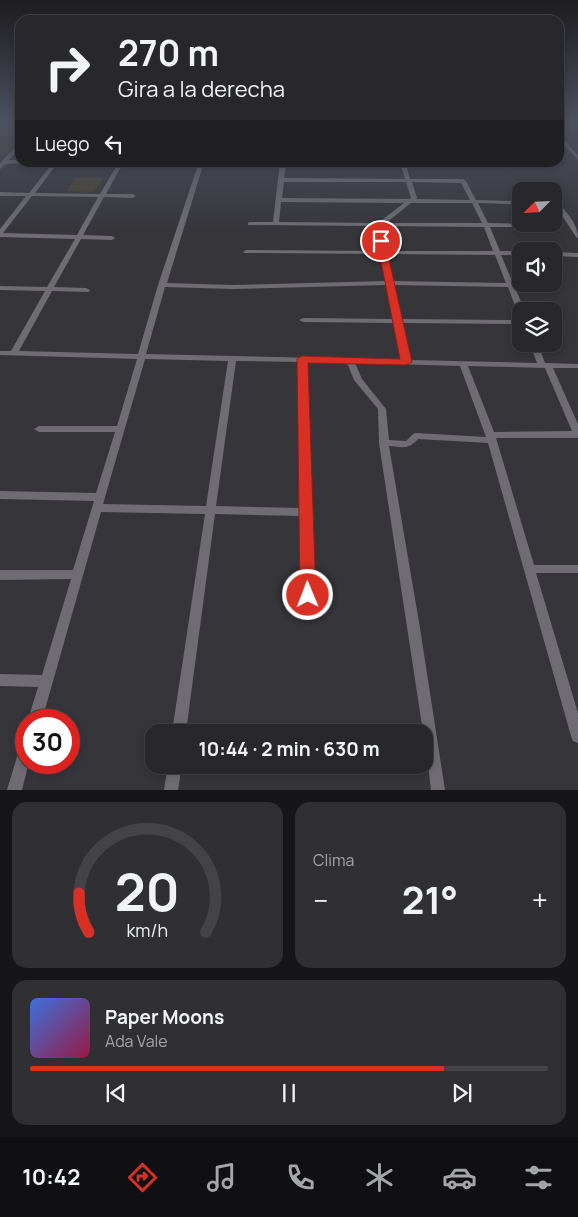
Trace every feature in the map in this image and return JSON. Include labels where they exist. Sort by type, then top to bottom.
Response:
[{"type":"street","points":[[0,167],[7,159]]},
{"type":"street","points":[[4,162],[15,162]]},
{"type":"street","points":[[0,234],[47,167]]},
{"type":"street","points":[[0,225],[52,167]]},
{"type":"street","points":[[14,353],[119,167]]},
{"type":"street","points":[[38,709],[162,285],[200,167]]},
{"type":"street","points":[[276,224],[282,167]]},
{"type":"street","points":[[379,225],[414,198],[404,167]]},
{"type":"street","points":[[281,180],[463,181],[486,225],[518,302]]},
{"type":"street","points":[[0,194],[133,196]]},
{"type":"street","points":[[279,200],[511,202]]},
{"type":"street","points":[[562,209],[569,216],[578,236]]},
{"type":"street","points":[[250,224],[512,225]]},
{"type":"street","points":[[379,225],[388,283],[406,362]]},
{"type":"street","points":[[0,234],[112,238]]},
{"type":"street","points":[[246,252],[512,253]]},
{"type":"street","points":[[562,254],[578,255]]},
{"type":"street","points":[[162,285],[233,287],[388,283],[511,284]]},
{"type":"street","points":[[0,288],[86,290]]},
{"type":"street","points":[[303,320],[512,322]]},
{"type":"street","points":[[384,443],[408,444],[416,436],[490,438],[578,435],[538,352]]},
{"type":"street","points":[[0,353],[578,366]]},
{"type":"street","points":[[180,724],[232,358]]},
{"type":"street","points":[[302,359],[308,595]]},
{"type":"street","points":[[350,361],[353,372],[358,380],[382,409],[384,443],[438,790]]},
{"type":"street","points":[[463,363],[490,438],[578,736]]},
{"type":"street","points":[[39,428],[121,429]]},
{"type":"street","points":[[0,495],[210,510],[306,512]]},
{"type":"street","points":[[529,568],[578,569]]},
{"type":"street","points":[[0,575],[78,574]]},
{"type":"street","points":[[0,680],[47,681]]},
{"type":"street","points":[[14,790],[19,774]]},
{"type":"street","points":[[171,790],[173,774]]},
{"type":"shaded area","points":[[76,178],[103,178],[94,192],[67,191]]},
{"type":"route","points":[[308,595],[302,359],[406,362],[388,283],[381,241]]}]
